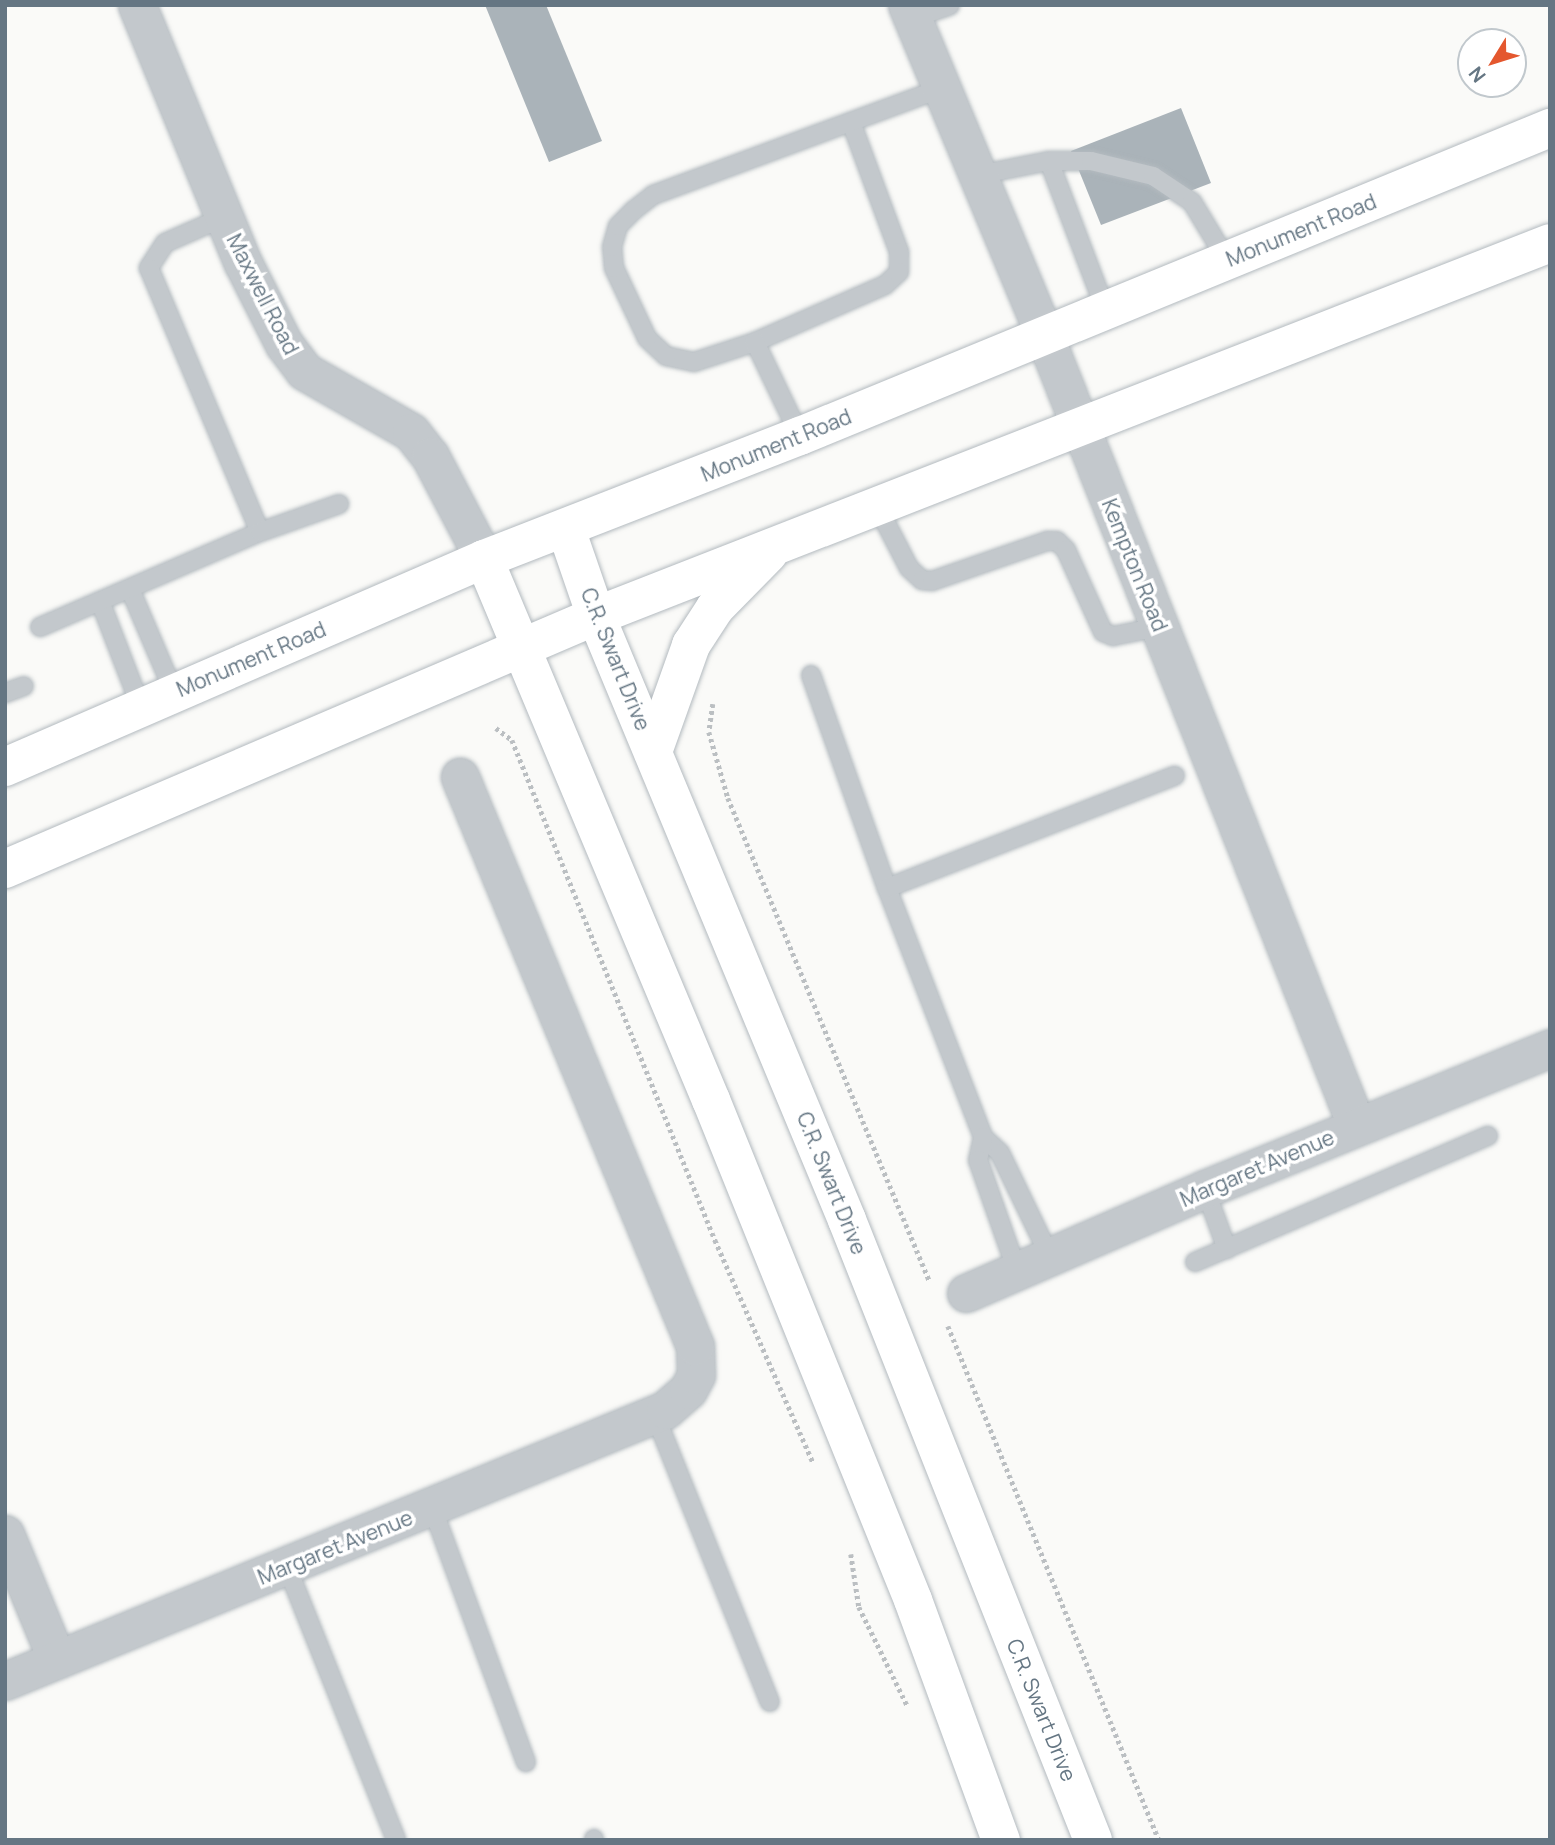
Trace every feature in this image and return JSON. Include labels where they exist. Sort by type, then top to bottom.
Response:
[{"type":"main road","name":"Monument Road","points":[[5,767],[484,559],[566,529],[1045,337],[1550,128]]},
{"type":"main road","points":[[5,869],[596,616],[1550,243]]},
{"type":"main road","name":"C.R. Swart Drive","points":[[566,529],[596,616],[847,1220],[1087,1823],[1099,1840]]},
{"type":"main road","points":[[653,752],[691,645],[715,608],[777,545]]},
{"type":"main road","points":[[484,559],[897,1562],[1001,1840]]},
{"type":"street","name":"Maxwell Road","points":[[137,5],[224,217],[284,344],[304,371],[411,432],[430,456],[484,559]]},
{"type":"street","name":"Kempton Road","points":[[910,11],[1045,337],[1357,1127]]},
{"type":"street","points":[[460,777],[695,1346],[696,1375],[688,1390],[660,1413]]},
{"type":"street","name":"Margaret Avenue","points":[[948,1300],[1205,1189],[1550,1048]]},
{"type":"street","name":"Margaret Avenue","points":[[5,1681],[660,1413]]},
{"type":"street","points":[[5,1534],[57,1660]]},
{"type":"lane","points":[[910,11],[950,5]]},
{"type":"lane","points":[[851,122],[899,252],[899,272],[885,285],[755,342],[694,362],[666,356],[647,338],[614,268],[612,247],[618,226],[653,195],[942,88]]},
{"type":"lane","points":[[1049,160],[1106,311]]},
{"type":"lane","points":[[978,175],[1049,160],[1122,167],[1176,187],[1207,222],[1227,260]]},
{"type":"lane","points":[[224,217],[165,243],[149,268],[260,532]]},
{"type":"lane","points":[[755,342],[800,436]]},
{"type":"lane","points":[[40,627],[260,532],[339,504]]},
{"type":"lane","points":[[877,506],[909,568],[922,580],[932,582],[1047,541],[1058,541],[1066,550],[1104,632],[1113,636],[1160,628]]},
{"type":"lane","points":[[130,589],[157,699]]},
{"type":"lane","points":[[100,601],[157,699]]},
{"type":"lane","points":[[811,675],[887,888],[983,1137],[1000,1153],[1050,1256]]},
{"type":"lane","points":[[5,693],[23,686]]},
{"type":"lane","points":[[887,888],[1175,776]]},
{"type":"lane","points":[[1195,1262],[1488,1136]]},
{"type":"lane","points":[[983,1137],[978,1160],[1017,1271]]},
{"type":"lane","points":[[1205,1189],[1227,1249]]},
{"type":"lane","points":[[660,1413],[770,1702]]},
{"type":"lane","points":[[432,1507],[526,1762]]},
{"type":"lane","points":[[287,1567],[396,1840]]},
{"type":"path","points":[[714,695],[709,732],[727,798],[948,1300],[1159,1840]]},
{"type":"path","points":[[496,728],[512,740],[715,1240],[816,1469]]},
{"type":"path","points":[[849,1545],[859,1606],[911,1712]]},
{"type":"building","points":[[485,5],[546,5],[602,141],[549,162]]},
{"type":"building","points":[[1181,108],[1211,183],[1101,225],[1071,151]]}]
